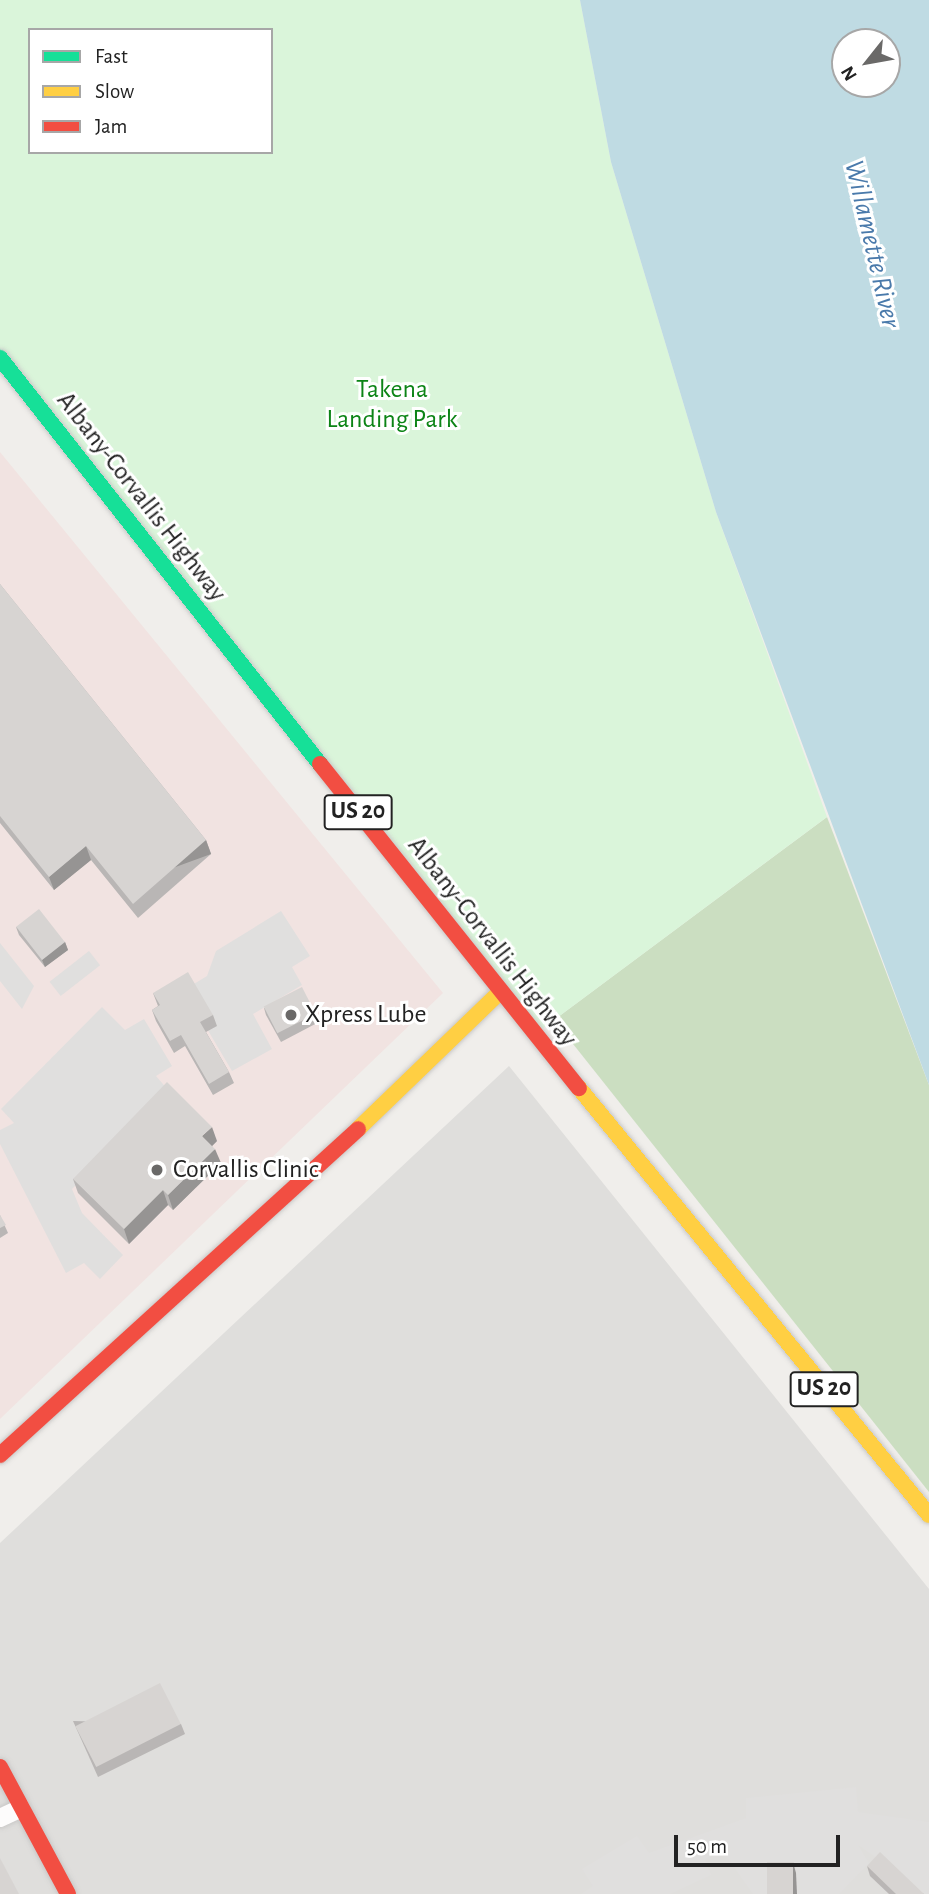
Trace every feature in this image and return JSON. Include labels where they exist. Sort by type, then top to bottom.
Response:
[{"type":"main road","name":"Albany-Corvallis Highway","points":[[0,358],[500,992],[929,1515]]},
{"type":"main road","points":[[0,1455],[438,1057],[500,992]]},
{"type":"main road","points":[[0,1767],[68,1894]]},
{"type":"street","points":[[0,1818],[20,1808]]},
{"type":"shaded area","points":[[0,452],[443,993],[0,1419]]},
{"type":"shaded area","points":[[281,911],[310,956],[292,967],[302,985],[253,1014],[272,1049],[232,1071],[184,990],[207,976],[216,951]]},
{"type":"shaded area","points":[[0,943],[34,986],[22,1009],[0,981]]},
{"type":"shaded area","points":[[89,951],[100,965],[61,996],[50,982]]},
{"type":"shaded area","points":[[102,1007],[125,1030],[144,1019],[172,1066],[156,1076],[169,1091],[72,1189],[82,1213],[123,1255],[100,1279],[84,1263],[66,1273],[0,1144],[0,1130],[14,1123],[1,1109]]},
{"type":"shaded area","points":[[509,1066],[929,1589],[929,1894],[0,1894],[0,1543]]},
{"type":"shaded area","points":[[856,1787],[858,1812],[929,1822],[929,1894],[889,1894],[870,1876],[883,1862],[858,1845],[869,1863],[839,1894],[753,1894],[727,1857],[717,1853],[705,1859],[711,1875],[670,1894],[581,1894],[593,1886],[582,1869],[637,1836],[649,1853],[746,1818],[746,1798]]},
{"type":"green space","name":"Takena Landing Park","points":[[0,0],[580,0],[611,162],[716,512],[827,817],[534,1035],[0,359]]},
{"type":"green space","points":[[827,817],[929,1085],[929,1492],[554,1020]]},
{"type":"water","name":"Willamette River","points":[[580,0],[929,0],[929,1085],[716,512],[611,162]]},
{"type":"building","points":[[0,584],[206,840],[133,904],[86,846],[49,877],[0,816]]},
{"type":"building","points":[[39,909],[65,942],[42,960],[16,927]]},
{"type":"building","points":[[188,972],[213,1015],[200,1022],[229,1072],[209,1084],[181,1035],[170,1041],[152,1010],[160,1005],[153,993]]},
{"type":"building","points":[[302,987],[316,1014],[277,1033],[264,1007]]},
{"type":"building","name":"Corvallis Clinic","points":[[167,1082],[212,1127],[202,1136],[215,1149],[168,1195],[163,1190],[124,1229],[73,1179]]},
{"type":"building","points":[[0,1215],[6,1225],[0,1228]]},
{"type":"building","points":[[160,1683],[181,1724],[96,1767],[75,1726]]},
{"type":"building","points":[[880,1852],[924,1894],[896,1894],[867,1866]]},
{"type":"building","points":[[0,1858],[19,1894],[0,1894]]},
{"type":"building","points":[[767,1862],[793,1862],[793,1894],[767,1894]]},
{"type":"traffic: fast","points":[[0,358],[320,764]]},
{"type":"traffic: slow","points":[[358,1129],[500,992]]},
{"type":"traffic: slow","points":[[579,1088],[929,1515]]},
{"type":"traffic: jam","points":[[320,764],[579,1088]]},
{"type":"traffic: jam","points":[[0,1455],[358,1129]]},
{"type":"traffic: jam","points":[[0,1767],[68,1894]]},
{"type":"place","name":"Xpress Lube","points":[[291,1015]]},
{"type":"place","name":"Corvallis Clinic","points":[[157,1170]]}]
